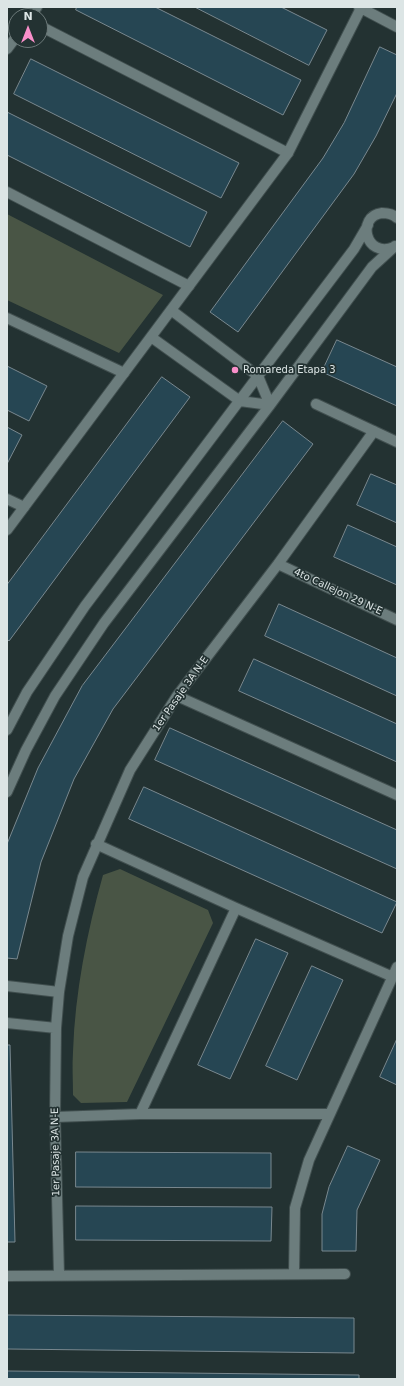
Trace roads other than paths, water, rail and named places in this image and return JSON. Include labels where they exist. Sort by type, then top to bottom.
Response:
[{"type":"street","points":[[7,530],[288,153],[360,8],[397,27]]},
{"type":"street","points":[[48,30],[288,153]]},
{"type":"street","points":[[7,192],[189,286]]},
{"type":"street","points":[[7,730],[27,692],[85,606],[354,250],[370,220],[379,214],[390,213],[396,215]]},
{"type":"street","points":[[368,225],[367,236],[373,245],[384,249],[396,245]]},
{"type":"street","points":[[7,792],[26,750],[54,696],[104,623],[372,268],[396,245]]},
{"type":"street","points":[[171,310],[258,376],[270,404]]},
{"type":"street","points":[[7,318],[124,373]]},
{"type":"street","points":[[151,337],[240,401],[270,404]]},
{"type":"street","points":[[316,404],[397,442]]},
{"type":"street","name":"1er Pasaje 3A N-E","points":[[59,1276],[55,1117],[56,1028],[59,992],[68,936],[83,877],[96,844],[130,770],[177,696],[278,564],[374,431]]},
{"type":"street","points":[[7,499],[24,507]]},
{"type":"street","name":"4to Callejon 29 N-E","points":[[278,564],[397,620]]},
{"type":"street","points":[[177,696],[397,795]]},
{"type":"street","points":[[96,844],[393,977]]},
{"type":"street","points":[[140,1114],[236,908]]},
{"type":"street","points":[[294,1274],[296,1208],[309,1160],[397,967]]},
{"type":"street","points":[[7,986],[59,992]]},
{"type":"street","points":[[7,1023],[56,1028]]},
{"type":"street","points":[[55,1117],[140,1114],[330,1114]]},
{"type":"street","points":[[7,1276],[345,1274]]},
{"type":"place","name":"Romareda Etapa 3","points":[[235,370]]}]
